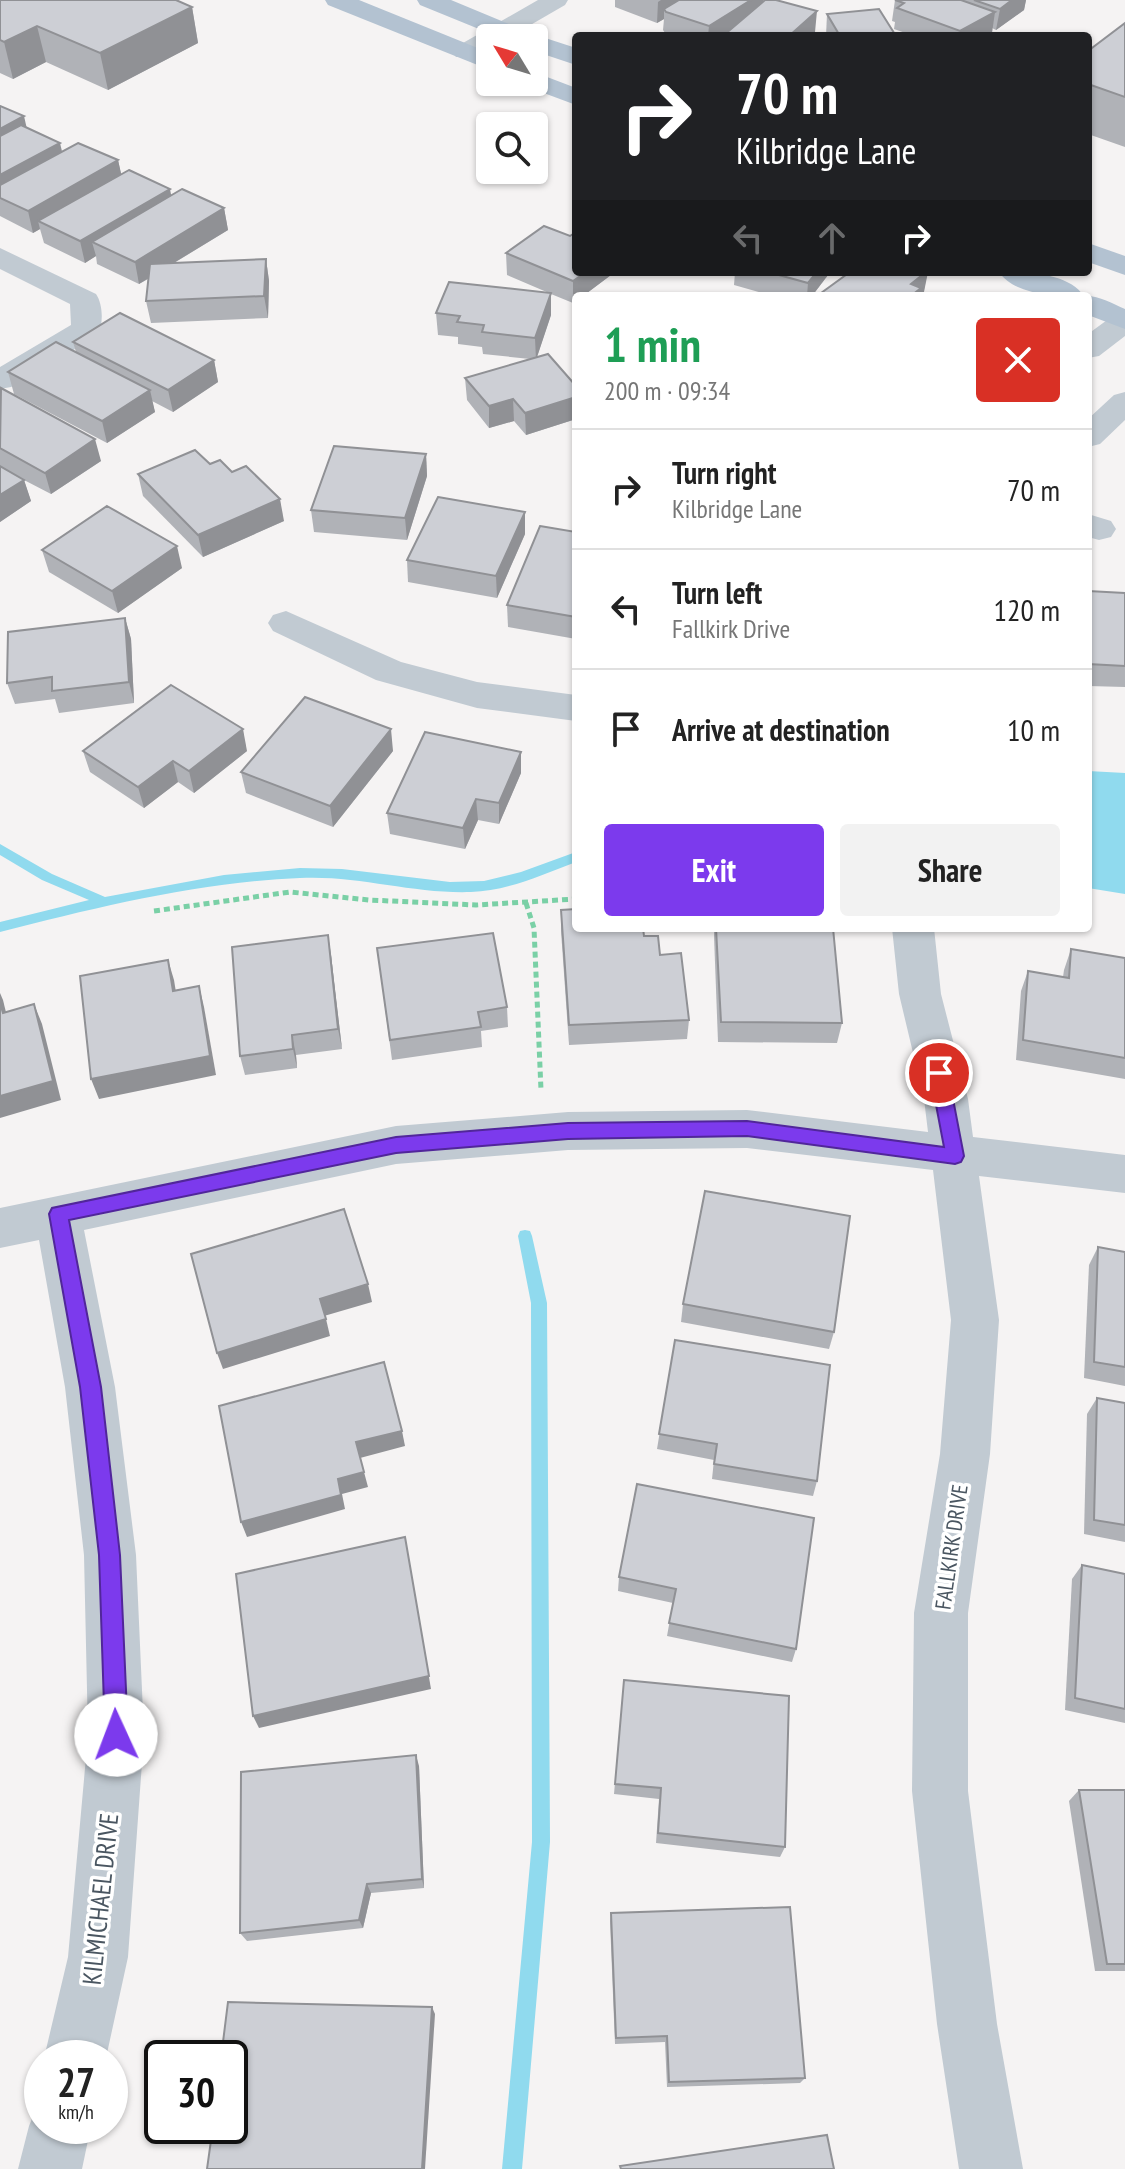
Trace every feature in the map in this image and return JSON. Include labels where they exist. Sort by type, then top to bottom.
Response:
[{"type":"main road","points":[[337,0],[476,56]]},
{"type":"main road","points":[[429,0],[488,24]]},
{"type":"main road","points":[[548,47],[572,56]]},
{"type":"main road","points":[[548,86],[572,95]]},
{"type":"main road","points":[[1092,254],[1125,266]]},
{"type":"main road","points":[[1023,276],[1060,292]]},
{"type":"main road","points":[[1092,306],[1125,320]]},
{"type":"street","points":[[526,24],[556,0]]},
{"type":"street","points":[[465,52],[476,48]]},
{"type":"street","points":[[0,257],[85,300],[86,329],[0,380]]},
{"type":"street","points":[[1092,346],[1125,320]]},
{"type":"street","points":[[1092,433],[1125,402]]},
{"type":"street","points":[[286,623],[389,671],[477,695],[572,707]]},
{"type":"street","name":"FALLKIRK DRIVE","points":[[913,932],[920,994],[946,1099],[975,1320],[965,1454],[941,1613],[940,1791],[967,2024],[991,2169]]},
{"type":"street","points":[[0,1228],[396,1145],[568,1131],[747,1129],[1125,1174]]},
{"type":"street","name":"KILMICHAEL DRIVE","points":[[58,1214],[90,1387],[110,1555],[116,1735],[98,1957],[79,2040]]},
{"type":"street","points":[[50,2169],[56,2144]]},
{"type":"path","points":[[154,911],[290,892],[369,900],[526,903],[572,899]]},
{"type":"path","points":[[526,903],[534,928],[541,1095]]},
{"type":"water","points":[[1092,771],[1125,773],[1125,894],[1092,889]]},
{"type":"building","points":[[0,0],[176,0],[192,7],[100,53],[37,26],[4,42],[0,40]]},
{"type":"building","points":[[679,0],[751,0],[709,26],[666,12],[664,9]]},
{"type":"building","points":[[765,0],[817,11],[793,32],[728,32]]},
{"type":"building","points":[[895,0],[961,0],[995,12],[960,31],[897,8],[904,3]]},
{"type":"building","points":[[974,0],[1012,0],[1000,9]]},
{"type":"building","points":[[879,9],[893,32],[838,32],[827,14]]},
{"type":"building","points":[[1125,23],[1125,97],[1092,85],[1092,48]]},
{"type":"building","points":[[0,106],[24,116],[0,129]]},
{"type":"building","points":[[21,125],[60,143],[0,175],[0,136]]},
{"type":"building","points":[[78,143],[118,160],[28,211],[0,198],[0,185]]},
{"type":"building","points":[[129,170],[170,189],[80,241],[38,221]]},
{"type":"building","points":[[182,189],[224,208],[135,262],[92,242]]},
{"type":"building","points":[[544,226],[572,235],[572,276],[580,276],[573,281],[506,253]]},
{"type":"building","points":[[266,259],[264,296],[146,301],[150,264]]},
{"type":"building","points":[[783,276],[814,276],[808,283]]},
{"type":"building","points":[[844,276],[921,276],[911,284],[921,288],[916,292],[822,292]]},
{"type":"building","points":[[449,282],[551,293],[535,338],[482,332],[484,325],[457,322],[460,316],[436,313]]},
{"type":"building","points":[[120,313],[214,360],[168,390],[73,342]]},
{"type":"building","points":[[56,342],[150,390],[102,421],[8,372]]},
{"type":"building","points":[[548,354],[572,381],[572,398],[525,413],[513,399],[489,406],[465,378]]},
{"type":"building","points":[[1,388],[95,439],[45,473],[0,448]]},
{"type":"building","points":[[334,446],[426,454],[405,518],[311,510]]},
{"type":"building","points":[[195,450],[210,464],[220,460],[232,472],[246,466],[280,499],[198,535],[138,474]]},
{"type":"building","points":[[0,466],[24,480],[0,495]]},
{"type":"building","points":[[438,497],[525,512],[496,576],[407,560]]},
{"type":"building","points":[[107,506],[177,546],[112,591],[42,550]]},
{"type":"building","points":[[540,526],[572,531],[572,616],[507,605]]},
{"type":"building","points":[[1092,591],[1125,593],[1125,666],[1092,664]]},
{"type":"building","points":[[125,618],[129,682],[52,691],[52,677],[7,683],[8,632]]},
{"type":"building","points":[[171,685],[243,729],[189,771],[173,761],[138,787],[83,751]]},
{"type":"building","points":[[305,697],[391,729],[330,806],[241,772]]},
{"type":"building","points":[[425,732],[521,752],[499,803],[476,799],[463,828],[387,813]]},
{"type":"building","points":[[572,909],[572,932],[644,932],[644,936],[658,936],[660,955],[681,953],[689,1020],[569,1025],[561,910]]},
{"type":"building","points":[[716,932],[833,932],[842,1023],[721,1022]]},
{"type":"building","points":[[493,933],[507,1007],[478,1012],[481,1027],[390,1040],[377,948]]},
{"type":"building","points":[[328,935],[338,1029],[292,1035],[293,1049],[240,1056],[232,947]]},
{"type":"building","points":[[1071,949],[1125,958],[1125,1058],[1023,1040],[1028,971],[1069,978]]},
{"type":"building","points":[[168,960],[173,991],[199,986],[210,1056],[91,1079],[80,976]]},
{"type":"building","points":[[0,1003],[3,1013],[34,1004],[53,1081],[0,1096]]},
{"type":"building","points":[[705,1191],[850,1216],[834,1332],[683,1304]]},
{"type":"building","points":[[344,1209],[368,1284],[320,1299],[326,1319],[217,1353],[191,1254]]},
{"type":"building","points":[[1098,1247],[1125,1252],[1125,1367],[1094,1362]]},
{"type":"building","points":[[675,1340],[830,1365],[817,1481],[714,1464],[717,1444],[659,1434]]},
{"type":"building","points":[[384,1362],[402,1431],[356,1442],[364,1472],[338,1479],[341,1495],[241,1522],[219,1406]]},
{"type":"building","points":[[1097,1398],[1125,1403],[1125,1525],[1094,1520]]},
{"type":"building","points":[[637,1484],[814,1518],[796,1649],[669,1623],[676,1589],[619,1577]]},
{"type":"building","points":[[405,1537],[429,1676],[253,1716],[236,1574]]},
{"type":"building","points":[[1082,1565],[1125,1574],[1125,1709],[1075,1698]]},
{"type":"building","points":[[624,1680],[789,1696],[785,1847],[658,1833],[661,1788],[615,1784]]},
{"type":"building","points":[[416,1755],[422,1879],[367,1884],[359,1920],[240,1933],[241,1772]]},
{"type":"building","points":[[1079,1790],[1125,1790],[1125,1964],[1107,1964]]},
{"type":"building","points":[[790,1907],[805,2078],[669,2082],[667,2036],[616,2038],[611,1913]]},
{"type":"building","points":[[228,2002],[432,2007],[422,2169],[207,2169],[210,2144],[248,2144],[248,2040],[223,2040]]},
{"type":"building","points":[[827,2135],[834,2169],[621,2169],[620,2166]]},
{"type":"waterway","points":[[0,849],[47,877],[103,901]]},
{"type":"waterway","points":[[0,927],[112,900],[224,880],[321,873],[471,887],[511,880],[572,859]]},
{"type":"waterway","points":[[512,2169],[541,1842],[539,1303],[525,1236]]},
{"type":"route","points":[[116,1735],[110,1555],[90,1387],[58,1214],[396,1145],[568,1131],[747,1129],[955,1156],[939,1073]]}]
